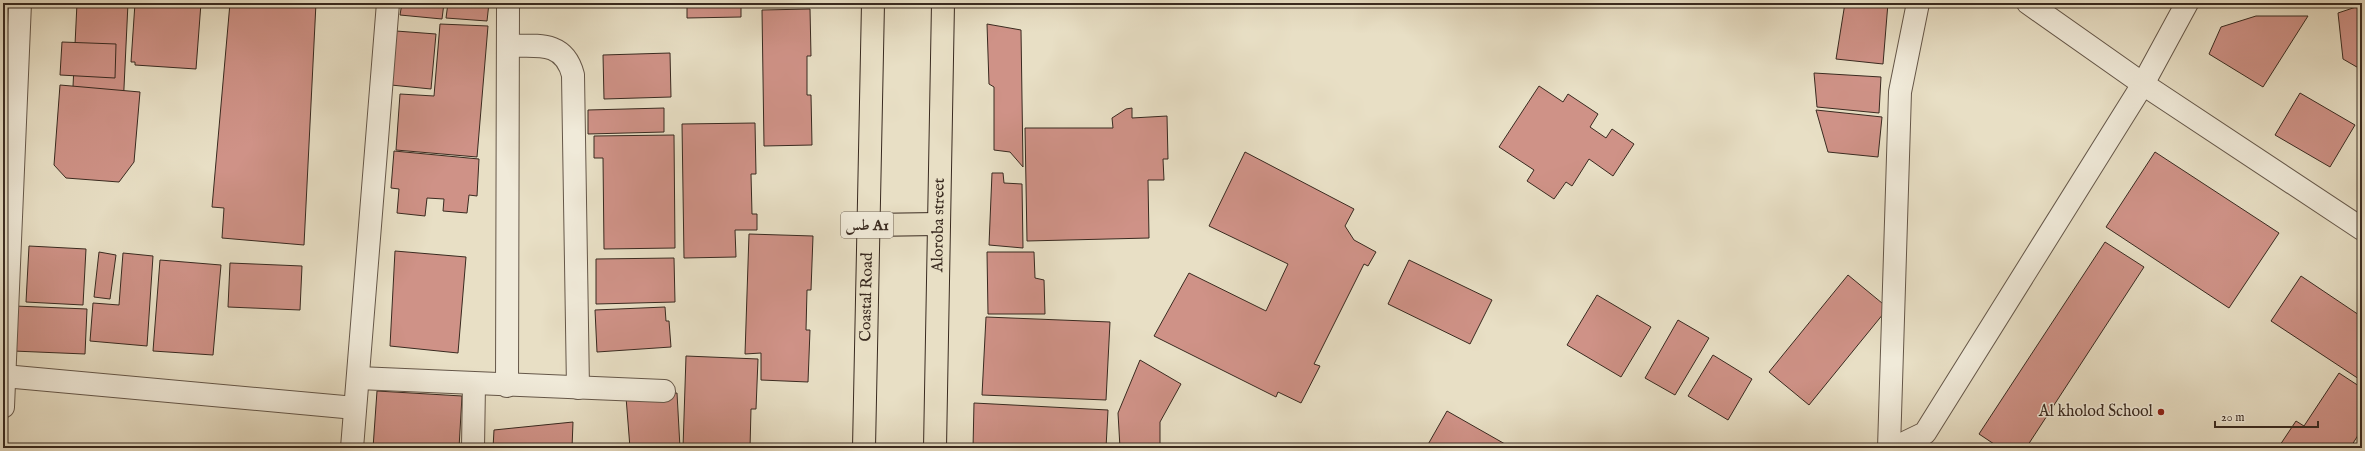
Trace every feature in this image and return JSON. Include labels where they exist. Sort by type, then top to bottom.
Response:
[{"type":"highway","name":"Coastal Road","points":[[864,448],[867,225],[873,3]]},
{"type":"highway","name":"Aloroba street","points":[[935,448],[943,3]]},
{"type":"highway","points":[[867,225],[939,224]]},
{"type":"street","points":[[3,407],[4,329],[20,3]]},
{"type":"street","points":[[352,448],[388,3]]},
{"type":"street","points":[[507,386],[508,3]]},
{"type":"street","points":[[1889,448],[1900,92],[1918,3]]},
{"type":"street","points":[[2028,3],[2143,84],[2362,229]]},
{"type":"street","points":[[1894,448],[1925,433],[2143,84],[2187,3]]},
{"type":"street","points":[[508,46],[547,47],[557,50],[564,55],[570,64],[573,74],[578,388]]},
{"type":"street","points":[[4,376],[355,408]]},
{"type":"street","points":[[358,378],[507,386],[664,391]]},
{"type":"street","points":[[473,448],[474,384]]},
{"type":"building","points":[[77,3],[128,3],[121,151],[70,149]]},
{"type":"building","points":[[135,3],[201,3],[196,69],[135,65],[135,62],[131,62]]},
{"type":"building","points":[[230,3],[316,3],[304,245],[222,238],[224,208],[212,207]]},
{"type":"building","points":[[402,3],[444,3],[442,19],[400,15]]},
{"type":"building","points":[[448,3],[489,3],[487,21],[446,18]]},
{"type":"building","points":[[687,3],[741,3],[741,17],[687,18]]},
{"type":"building","points":[[1845,3],[1888,3],[1883,64],[1836,59]]},
{"type":"building","points":[[2362,5],[2362,70],[2343,59],[2338,13]]},
{"type":"building","points":[[810,9],[811,56],[807,56],[807,95],[811,95],[812,145],[764,146],[762,10]]},
{"type":"building","points":[[2256,16],[2308,16],[2263,87],[2209,54],[2221,27]]},
{"type":"building","points":[[440,24],[488,26],[477,157],[396,150],[400,94],[434,96]]},
{"type":"building","points":[[987,24],[1021,30],[1023,167],[1010,152],[994,150],[994,87],[989,84]]},
{"type":"building","points":[[396,31],[436,34],[431,89],[391,85]]},
{"type":"building","points":[[62,42],[116,44],[115,78],[60,75]]},
{"type":"building","points":[[670,53],[671,97],[604,99],[603,55]]},
{"type":"building","points":[[1814,73],[1881,77],[1879,113],[1817,107]]},
{"type":"building","points":[[60,85],[140,92],[134,162],[119,182],[66,178],[54,165]]},
{"type":"building","points":[[1539,86],[1563,102],[1568,94],[1598,114],[1590,127],[1606,138],[1612,129],[1634,144],[1613,176],[1589,159],[1572,186],[1566,182],[1554,199],[1527,181],[1534,170],[1499,147]]},
{"type":"building","points":[[2300,93],[2355,125],[2330,167],[2275,135]]},
{"type":"building","points":[[664,108],[664,132],[588,134],[588,110]]},
{"type":"building","points":[[1132,108],[1132,118],[1167,116],[1168,159],[1163,159],[1164,180],[1148,180],[1149,238],[1027,241],[1025,128],[1113,128],[1112,118],[1126,109]]},
{"type":"building","points":[[1816,110],[1882,117],[1878,157],[1828,152]]},
{"type":"building","points":[[755,123],[756,174],[751,174],[752,214],[757,214],[757,230],[735,230],[736,257],[684,258],[682,124]]},
{"type":"building","points":[[674,135],[675,248],[604,249],[603,158],[594,158],[594,136]]},
{"type":"building","points":[[394,151],[479,159],[477,196],[469,195],[467,213],[443,211],[444,199],[427,198],[425,216],[397,213],[399,189],[391,188]]},
{"type":"building","points":[[1245,152],[1354,209],[1345,226],[1354,240],[1376,252],[1368,266],[1364,264],[1314,364],[1320,366],[1301,403],[1278,392],[1276,397],[1154,336],[1189,273],[1266,311],[1288,264],[1209,226]]},
{"type":"building","points":[[2155,152],[2279,233],[2229,308],[2106,227]]},
{"type":"building","points":[[992,173],[1003,173],[1004,183],[1022,184],[1023,248],[989,245]]},
{"type":"building","points":[[749,234],[813,236],[811,290],[807,290],[806,330],[810,330],[808,382],[761,380],[761,353],[745,354]]},
{"type":"building","points":[[2105,242],[2144,267],[2026,448],[2000,448],[1979,434]]},
{"type":"building","points":[[29,246],[86,249],[83,305],[26,302]]},
{"type":"building","points":[[395,251],[466,257],[458,353],[390,346]]},
{"type":"building","points":[[99,252],[116,255],[110,299],[94,297]]},
{"type":"building","points":[[987,252],[1034,252],[1035,278],[1044,280],[1045,314],[988,314]]},
{"type":"building","points":[[123,253],[153,256],[147,346],[90,341],[93,303],[119,305]]},
{"type":"building","points":[[674,258],[675,302],[596,304],[596,259]]},
{"type":"building","points":[[160,260],[221,265],[213,355],[153,351]]},
{"type":"building","points":[[1409,260],[1492,300],[1470,344],[1388,304]]},
{"type":"building","points":[[230,263],[302,266],[300,310],[228,307]]},
{"type":"building","points":[[1848,275],[1888,308],[1809,405],[1769,372]]},
{"type":"building","points":[[2301,276],[2362,317],[2362,381],[2271,321]]},
{"type":"building","points":[[1597,295],[1651,327],[1621,377],[1567,345]]},
{"type":"building","points":[[15,306],[87,309],[85,354],[13,351]]},
{"type":"building","points":[[665,307],[666,321],[669,321],[671,347],[597,352],[595,310]]},
{"type":"building","points":[[986,317],[1110,322],[1106,400],[982,395]]},
{"type":"building","points":[[1678,320],[1709,338],[1675,395],[1645,378]]},
{"type":"building","points":[[1713,355],[1752,379],[1728,420],[1688,396]]},
{"type":"building","points":[[686,356],[758,359],[756,409],[751,409],[750,448],[683,448]]},
{"type":"building","points":[[1140,360],[1181,384],[1160,422],[1160,444],[1165,445],[1165,448],[1120,448],[1118,413]]},
{"type":"building","points":[[2339,373],[2362,388],[2362,429],[2350,448],[2278,448],[2296,421],[2304,426]]},
{"type":"building","points":[[377,391],[462,396],[459,448],[373,448]]},
{"type":"building","points":[[677,393],[680,448],[630,448],[626,397]]},
{"type":"building","points":[[974,403],[1108,410],[1106,448],[973,448]]},
{"type":"building","points":[[1447,411],[1512,448],[1426,448]]},
{"type":"building","points":[[573,422],[572,448],[493,448],[494,430]]},
{"type":"place","name":"Al kholod School","points":[[2161,412]]}]
